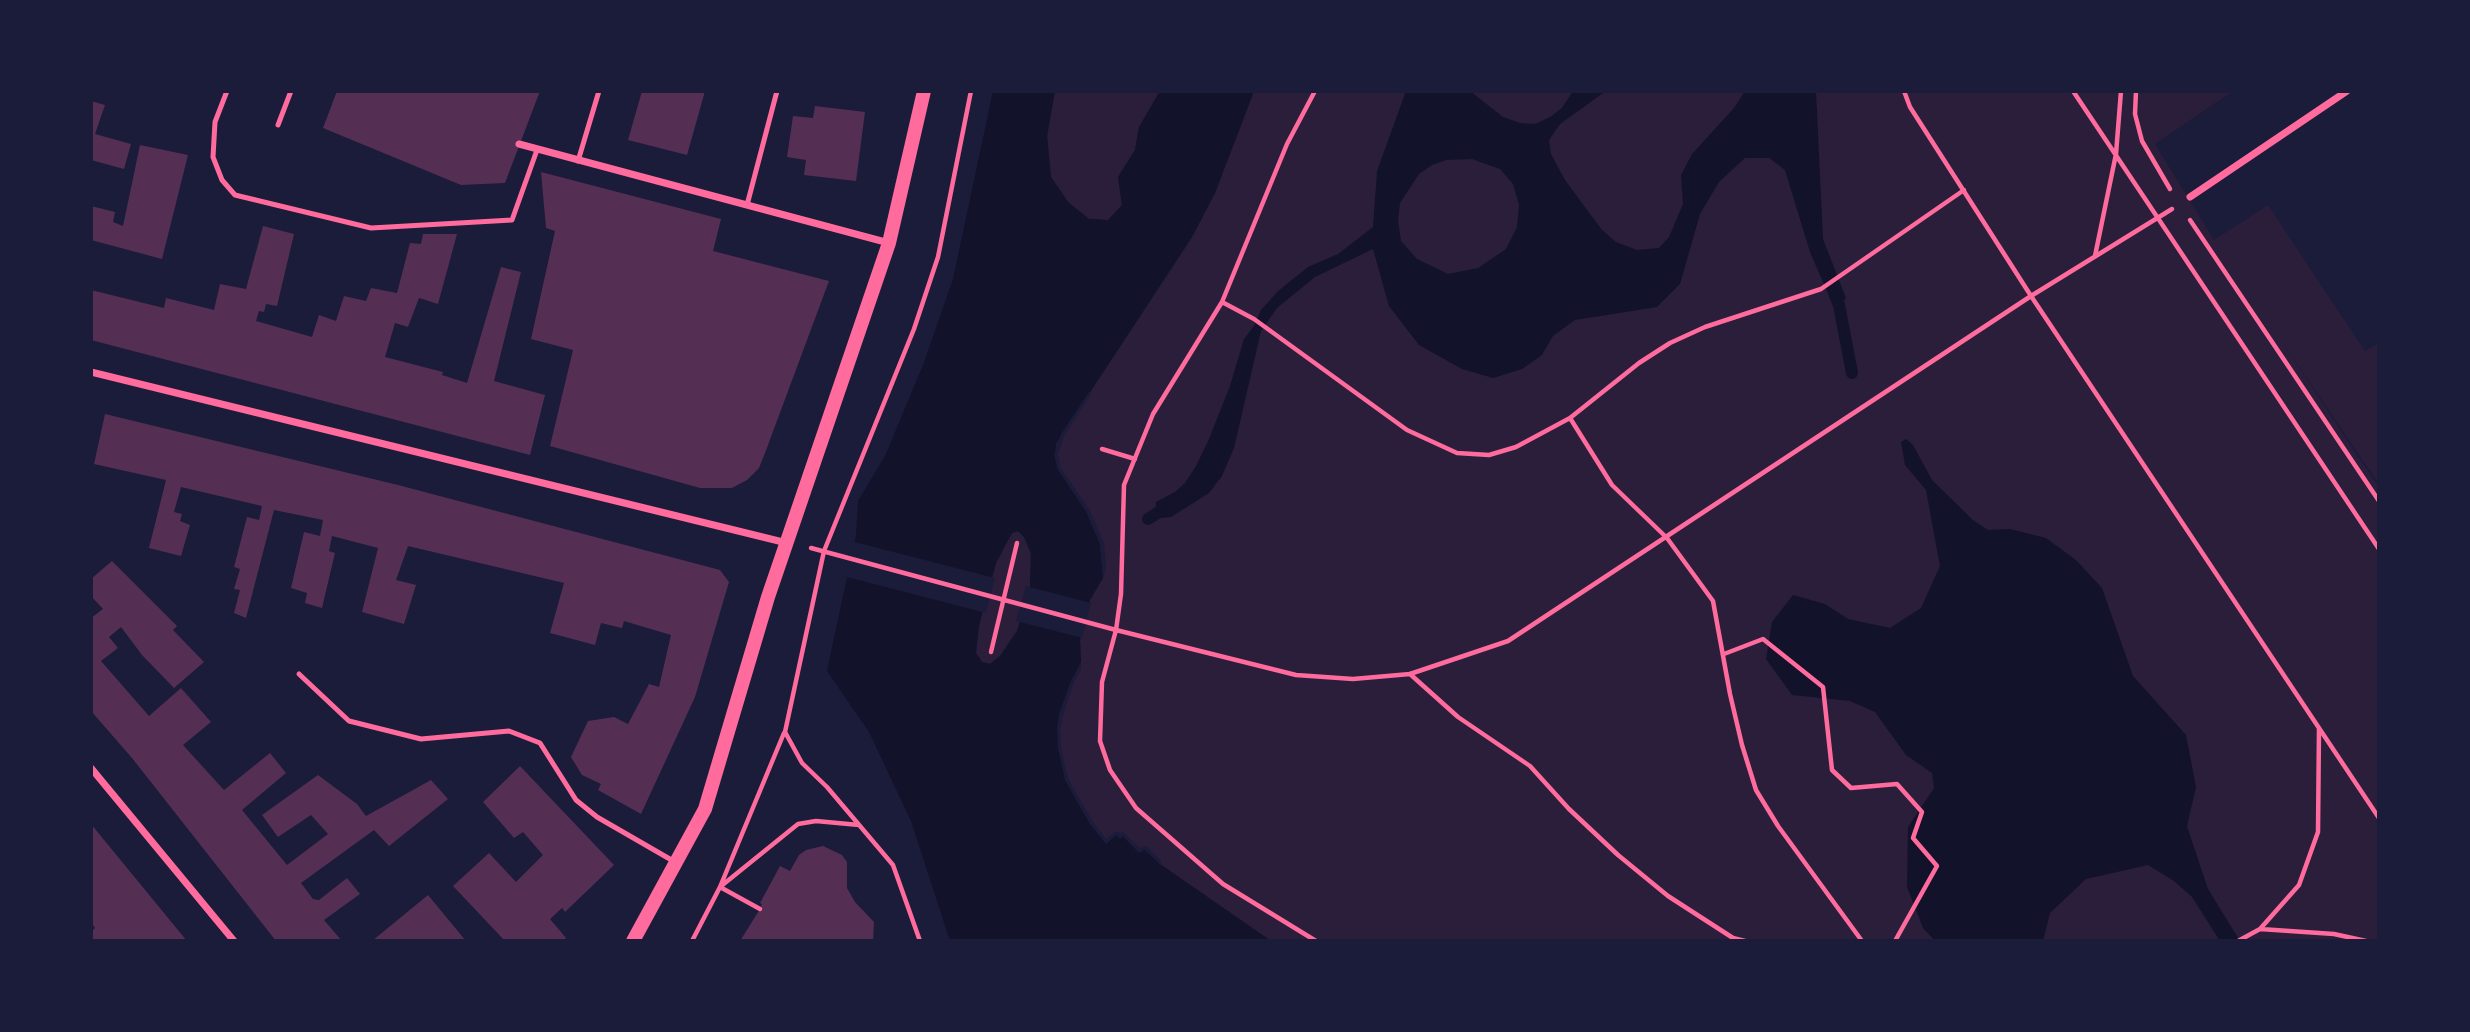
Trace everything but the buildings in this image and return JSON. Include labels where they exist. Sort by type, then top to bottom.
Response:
[{"type":"main road","points":[[633,941],[705,809],[768,597],[889,243],[924,91]]},
{"type":"street","points":[[2190,197],[2347,91]]},
{"type":"street","points":[[519,144],[889,243]]},
{"type":"street","points":[[91,372],[787,543]]},
{"type":"street","points":[[91,768],[234,941]]},
{"type":"lane","points":[[228,91],[215,122],[213,157],[222,180],[234,195],[372,228],[512,220],[537,150]]},
{"type":"lane","points":[[278,125],[291,91]]},
{"type":"lane","points":[[579,161],[599,91]]},
{"type":"lane","points":[[747,205],[777,91]]},
{"type":"lane","points":[[299,674],[349,721],[421,739],[509,731],[540,743],[576,800],[597,817],[676,863]]},
{"type":"path","points":[[692,941],[720,887],[785,732],[824,551],[914,329],[938,257],[971,91]]},
{"type":"path","points":[[1315,91],[1287,144],[1222,302],[1153,414],[1124,485],[1121,594],[1102,682],[1100,741],[1110,770],[1136,808],[1223,884],[1316,941]]},
{"type":"path","points":[[1904,91],[1910,107],[2031,296],[2379,818]]},
{"type":"path","points":[[2073,91],[2379,549]]},
{"type":"path","points":[[2095,257],[2116,154],[2121,91]]},
{"type":"path","points":[[2136,91],[2135,114],[2142,141],[2174,195]]},
{"type":"path","points":[[1222,302],[1254,319],[1407,430],[1457,453],[1489,455],[1507,450],[1570,418],[1639,363],[1670,343],[1705,327],[1821,289],[1964,190]]},
{"type":"path","points":[[824,551],[1115,630],[1296,675],[1353,679],[1410,674],[1508,641],[2031,296],[2180,204]]},
{"type":"path","points":[[2187,216],[2379,502]]},
{"type":"path","points":[[1570,418],[1612,485],[1667,538],[1713,601],[1742,745],[1756,790],[1777,826],[1863,941]]},
{"type":"path","points":[[1102,449],[1135,458]]},
{"type":"path","points":[[991,652],[1017,543]]},
{"type":"path","points":[[1724,654],[1763,639],[1823,687],[1832,771],[1851,788],[1897,784],[1922,811],[1913,838],[1937,866],[1895,941]]},
{"type":"path","points":[[1410,674],[1458,717],[1530,766],[1569,809],[1618,855],[1668,896],[1733,938],[1745,941]]},
{"type":"path","points":[[2240,940],[2260,929],[2299,885],[2318,832],[2319,728]]},
{"type":"path","points":[[785,732],[802,763],[893,865],[920,941]]},
{"type":"path","points":[[720,887],[798,824],[816,821],[859,825]]},
{"type":"path","points":[[720,887],[760,909]]},
{"type":"path","points":[[2260,929],[2334,934],[2366,941]]},
{"type":"shaded area","points":[[993,91],[1055,91],[1047,136],[1051,177],[1068,202],[1089,219],[1108,220],[1122,205],[1118,177],[1135,150],[1139,127],[1160,91],[1254,91],[1215,193],[1192,237],[1056,444],[1057,468],[1086,511],[1100,544],[1103,578],[1090,600],[1080,640],[1081,662],[1070,683],[1057,729],[1065,780],[1090,824],[1106,844],[1116,835],[1123,836],[1139,853],[1144,849],[1160,864],[1271,941],[950,941],[911,821],[869,732],[827,671],[856,535],[858,501],[885,456],[923,365],[953,279]],"holes":[[[1018,531],[1024,537],[1031,553],[1030,587],[1017,631],[1000,656],[990,664],[982,662],[976,653],[979,625],[996,563],[1012,533]]]},
{"type":"shaded area","points":[[1055,91],[1160,91],[1139,127],[1135,150],[1118,177],[1122,205],[1109,220],[1089,219],[1068,202],[1051,177],[1047,136]]},
{"type":"shaded area","points":[[1254,91],[2233,91],[2155,144],[2214,240],[2268,205],[2365,351],[2379,343],[2379,484],[2278,336],[2379,488],[2379,941],[1271,941],[1160,864],[1144,849],[1106,844],[1077,803],[1058,749],[1059,714],[1081,662],[1080,640],[1090,600],[1103,577],[1057,468],[1056,444],[1192,237],[1215,193]]},
{"type":"shaded area","points":[[1406,91],[1470,91],[1503,117],[1520,123],[1535,124],[1562,108],[1573,91],[1606,91],[1560,124],[1549,140],[1551,154],[1565,180],[1602,230],[1616,242],[1637,250],[1659,248],[1669,237],[1683,204],[1681,175],[1692,154],[1734,108],[1745,91],[1816,91],[1823,239],[1846,298],[1837,308],[1833,305],[1810,252],[1785,170],[1769,158],[1745,158],[1719,182],[1700,214],[1680,284],[1657,307],[1575,320],[1553,336],[1542,355],[1522,369],[1493,378],[1462,369],[1419,345],[1389,306],[1373,249],[1315,277],[1277,308],[1261,331],[1234,448],[1222,476],[1209,493],[1171,517],[1162,518],[1156,513],[1156,502],[1185,483],[1196,466],[1230,386],[1244,339],[1261,310],[1278,291],[1308,267],[1338,254],[1373,227],[1377,171]],"holes":[[[1472,159],[1500,169],[1513,184],[1519,205],[1517,227],[1506,249],[1478,268],[1448,274],[1417,259],[1401,241],[1398,221],[1400,203],[1419,174],[1432,165],[1447,160]]]},
{"type":"shaded area","points":[[1906,439],[1913,445],[1932,480],[1973,520],[1988,530],[2010,529],[2046,538],[2076,560],[2102,588],[2133,676],[2186,735],[2196,787],[2187,826],[2208,889],[2240,941],[2220,941],[2192,897],[2174,881],[2148,865],[2086,879],[2050,913],[2043,941],[1935,941],[1923,928],[1907,887],[1908,827],[1934,788],[1932,773],[1906,755],[1875,712],[1850,701],[1792,695],[1766,659],[1772,622],[1793,595],[1825,604],[1848,619],[1890,628],[1921,608],[1940,566],[1926,490],[1905,465],[1901,442]]},
{"type":"shaded area","points":[[1018,531],[1024,537],[1031,553],[1030,587],[1017,631],[1000,656],[990,664],[982,662],[976,653],[979,625],[996,563],[1012,533]]},
{"type":"pier","points":[[1089,392],[1091,394],[1064,436],[1058,454],[1060,467],[1089,509],[1104,543],[1106,568],[1103,578],[1100,544],[1086,511],[1057,468],[1054,454],[1061,434]]},
{"type":"pier","points":[[851,541],[995,578],[986,613],[843,576]]},
{"type":"pier","points":[[1026,586],[1091,603],[1082,638],[1016,621]]},
{"type":"pier","points":[[1081,662],[1060,729],[1068,779],[1106,839],[1115,832],[1124,833],[1140,848],[1146,846],[1162,861],[1160,864],[1144,849],[1140,853],[1123,836],[1120,839],[1116,835],[1106,844],[1090,824],[1065,780],[1058,749],[1059,714]]},
{"type":"waterway","points":[[1834,292],[1852,373]]},
{"type":"waterway","points":[[1148,519],[1168,506]]}]
